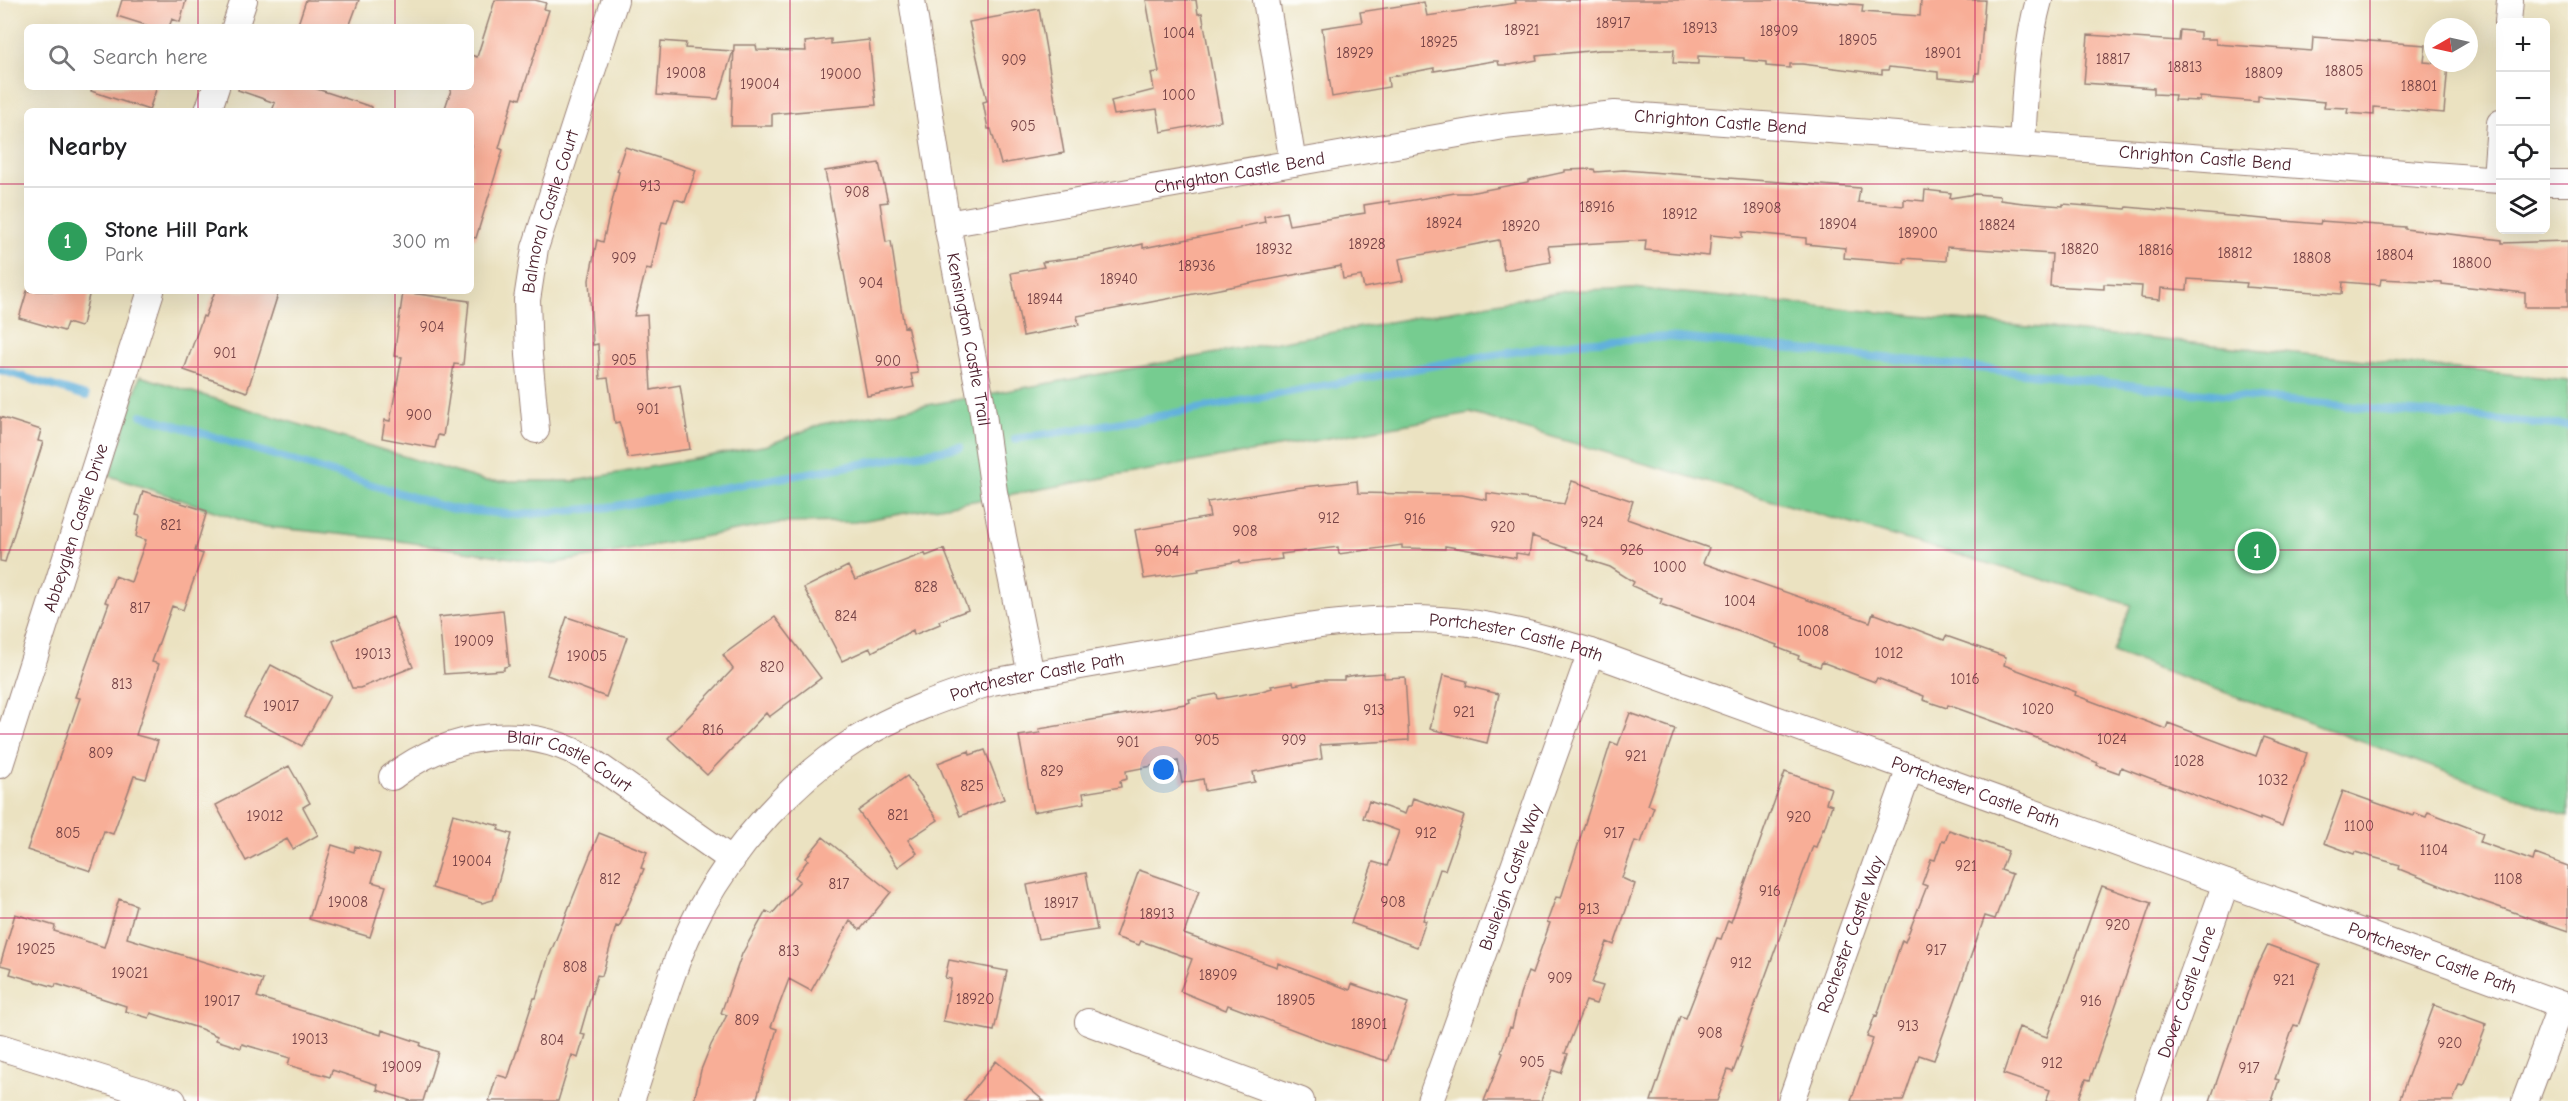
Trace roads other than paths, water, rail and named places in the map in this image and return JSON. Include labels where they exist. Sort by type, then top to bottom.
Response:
[{"type":"street","points":[[236,24],[243,0]]},
{"type":"street","name":"Balmoral Castle Court","points":[[536,430],[529,355],[527,300],[535,248],[615,0]]},
{"type":"street","name":"Kensington Castle Trail","points":[[912,0],[947,224],[981,400],[994,492],[1031,675]]},
{"type":"street","points":[[1266,0],[1293,163]]},
{"type":"street","points":[[2022,143],[2026,66],[2032,24],[2039,0]]},
{"type":"street","points":[[2508,18],[2510,0]]},
{"type":"street","points":[[209,108],[215,90]]},
{"type":"street","name":"Chrighton Castle Bend","points":[[947,224],[1504,126],[1615,114],[2496,179]]},
{"type":"street","points":[[2550,183],[2568,183]]},
{"type":"street","name":"Abbeyglen Castle Drive","points":[[0,765],[150,294]]},
{"type":"street","name":"Portchester Castle Path","points":[[631,1101],[678,961],[701,909],[732,860],[778,805],[820,766],[855,741],[951,695],[992,682],[1295,628],[1392,618],[1489,625],[1591,652],[2564,1006]]},
{"type":"street","name":"Busleigh Castle Way","points":[[1430,1101],[1591,652]]},
{"type":"street","name":"Blair Castle Court","points":[[392,777],[414,760],[446,746],[472,739],[507,737],[543,740],[572,748],[732,860]]},
{"type":"street","name":"Rochester Castle Way","points":[[1791,1101],[1910,768]]},
{"type":"street","name":"Dover Castle Lane","points":[[2147,1101],[2226,883]]},
{"type":"street","points":[[2525,1101],[2564,1006]]},
{"type":"street","points":[[1088,1022],[1301,1101]]},
{"type":"street","points":[[0,1047],[172,1101]]},
{"type":"waterway","points":[[1015,439],[1154,417],[1474,358],[1579,342],[1668,337],[1926,362],[2181,391],[2568,426]]},
{"type":"waterway","points":[[0,370],[86,396]]},
{"type":"waterway","points":[[142,415],[452,509],[519,515],[610,507],[960,447]]},
{"type":"place","name":"Stone Hill Park","points":[[2257,551]]}]
